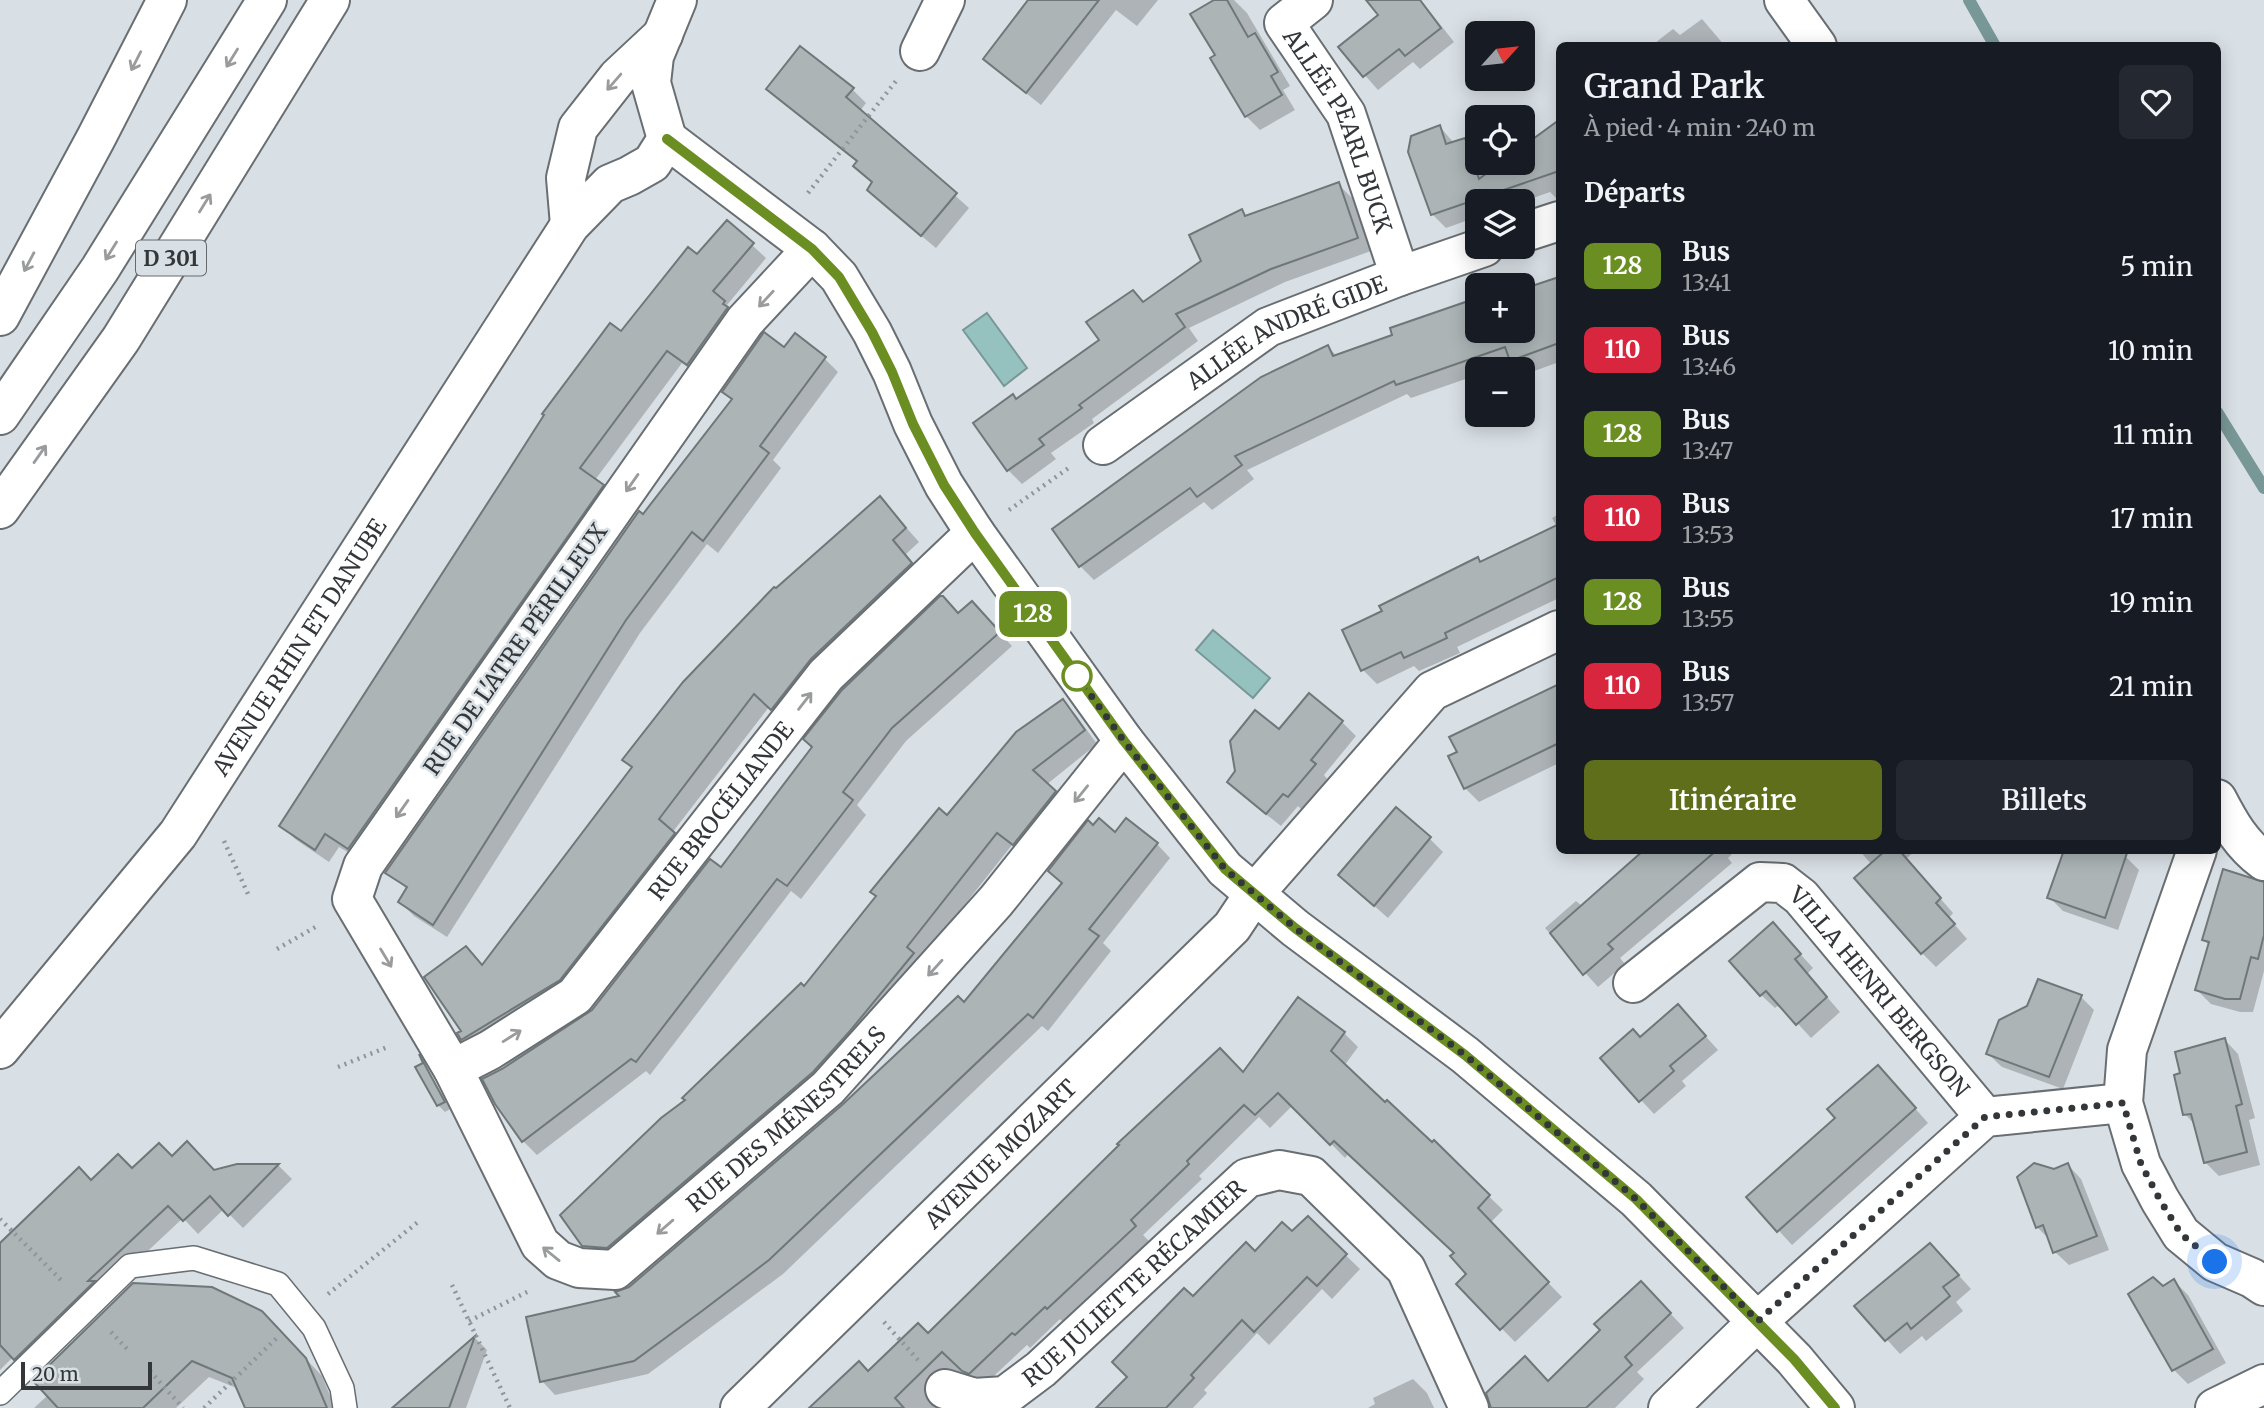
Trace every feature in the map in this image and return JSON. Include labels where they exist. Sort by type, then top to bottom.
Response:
[{"type":"main road","points":[[0,316],[167,0]]},
{"type":"main road","name":"D 301","points":[[0,415],[100,269],[267,0]]},
{"type":"main road","name":"D 301","points":[[0,509],[121,339],[330,0]]},
{"type":"main road","points":[[677,0],[654,56],[651,83],[667,139],[812,249],[839,277],[872,332],[944,485],[975,533],[1124,741],[1225,869],[1295,928],[1465,1055],[1636,1199],[1758,1321],[1835,1408]]},
{"type":"main road","points":[[920,51],[945,0]]},
{"type":"main road","name":"ALLÉE PEARL BUCK","points":[[1313,0],[1284,23],[1346,114],[1400,275]]},
{"type":"main road","points":[[1784,0],[1813,42]]},
{"type":"main road","points":[[570,225],[566,178],[578,128],[618,77],[663,35]]},
{"type":"main road","name":"AVENUE RHIN ET DANUBE","points":[[0,1049],[178,834],[570,225],[610,184],[652,163],[667,139]]},
{"type":"main road","points":[[1535,229],[1556,222]]},
{"type":"main road","name":"RUE DE L'ATRE PÉRILLEUX","points":[[354,905],[352,899],[362,866],[746,321],[812,249]]},
{"type":"main road","name":"ALLÉE ANDRÉ GIDE","points":[[1103,444],[1268,327],[1400,275],[1465,253]]},
{"type":"main road","name":"RUE BROCÉLIANDE","points":[[453,1069],[490,1050],[575,996],[825,675],[975,533]]},
{"type":"main road","name":"AVENUE MOZART","points":[[740,1408],[1233,927],[1254,894],[1432,691],[1556,632]]},
{"type":"main road","name":"RUE DES MÉNESTRELS","points":[[558,1260],[579,1268],[615,1270],[828,1087],[996,901],[1124,741]]},
{"type":"main road","points":[[2221,807],[2233,830],[2250,851],[2264,861]]},
{"type":"main road","points":[[2195,854],[2127,1050],[2123,1103],[2141,1164],[2181,1234],[2215,1262],[2264,1286]]},
{"type":"main road","name":"VILLA HENRI BERGSON","points":[[1633,983],[1760,882],[1783,883],[1801,897],[1985,1117]]},
{"type":"main road","points":[[354,905],[453,1069],[540,1244],[558,1260]]},
{"type":"main road","points":[[1668,1408],[1758,1321],[1985,1117],[2123,1103]]},
{"type":"main road","name":"RUE JULIETTE RÉCAMIER","points":[[945,1389],[974,1398],[1005,1396],[1041,1369],[1247,1178],[1279,1170],[1311,1176],[1406,1269],[1469,1408]]},
{"type":"main road","points":[[2214,1408],[2264,1384]]},
{"type":"lane","points":[[0,1393],[130,1266],[194,1258],[278,1284],[314,1328],[342,1388],[345,1408]]},
{"type":"path","points":[[782,225],[920,51]]},
{"type":"path","points":[[975,533],[1103,444]]},
{"type":"path","points":[[203,796],[248,894]]},
{"type":"path","points":[[277,948],[354,905]]},
{"type":"path","points":[[338,1067],[429,1030]]},
{"type":"path","points":[[204,1408],[302,1313],[418,1222]]},
{"type":"path","points":[[469,1321],[554,1278],[558,1260]]},
{"type":"path","points":[[452,1286],[510,1408]]},
{"type":"path","points":[[858,1293],[945,1389]]},
{"type":"path","points":[[150,1371],[183,1408]]},
{"type":"shaded area","points":[[987,313],[1027,368],[1004,386],[963,330]]},
{"type":"shaded area","points":[[1213,630],[1270,678],[1253,698],[1196,650]]},
{"type":"building","points":[[1028,0],[1099,0],[1026,93],[983,59]]},
{"type":"building","points":[[1214,0],[1227,0],[1248,37],[1255,33],[1278,72],[1271,76],[1282,95],[1245,117],[1210,58],[1215,55],[1190,14]]},
{"type":"building","points":[[1366,0],[1420,0],[1441,28],[1405,56],[1399,49],[1363,77],[1338,47],[1378,15]]},
{"type":"building","points":[[800,46],[854,88],[846,97],[957,193],[921,236],[867,190],[872,182],[853,166],[857,161],[766,89]]},
{"type":"building","points":[[1556,122],[1556,172],[1507,189],[1465,189],[1465,203],[1431,215],[1408,152],[1411,136],[1440,125],[1446,144],[1465,138],[1465,175],[1478,175],[1479,179],[1484,175],[1535,175],[1535,138]]},
{"type":"building","points":[[1339,182],[1358,238],[1271,269],[1176,314],[1185,327],[1079,405],[1082,408],[1039,439],[1044,445],[1007,471],[973,423],[1013,394],[1016,399],[1099,340],[1086,322],[1133,290],[1143,302],[1201,261],[1189,235],[1242,209],[1245,216]]},
{"type":"building","points":[[727,220],[754,243],[713,291],[728,307],[687,365],[667,351],[580,468],[604,485],[348,849],[325,834],[315,850],[279,826],[507,473],[544,415],[542,414],[610,323],[621,331],[688,247],[697,254]]},
{"type":"building","points":[[1556,278],[1556,344],[1521,357],[1509,357],[1505,347],[1476,357],[1465,357],[1465,361],[1396,385],[1394,381],[1235,456],[1242,465],[1197,497],[1190,488],[1079,567],[1052,529],[1261,377],[1328,345],[1333,356],[1392,335],[1390,328],[1465,302],[1465,343],[1535,343],[1535,285]]},
{"type":"building","points":[[764,332],[784,347],[795,333],[826,357],[760,446],[769,453],[703,541],[692,532],[626,620],[433,925],[398,902],[407,887],[385,873],[639,511],[643,514],[732,399],[722,392]]},
{"type":"building","points":[[880,496],[906,528],[893,540],[912,563],[811,659],[771,710],[754,694],[659,819],[675,833],[560,980],[461,1040],[457,1033],[461,1031],[424,977],[466,946],[482,965],[632,767],[622,760],[683,682],[774,587]]},
{"type":"building","points":[[1556,525],[1556,578],[1445,633],[1447,638],[1404,658],[1401,652],[1361,671],[1342,630],[1382,611],[1379,606],[1478,557],[1480,562]]},
{"type":"building","points":[[940,596],[958,613],[972,601],[1000,632],[892,728],[843,792],[853,800],[787,886],[777,879],[636,1062],[631,1059],[522,1142],[495,1104],[482,1079],[502,1069],[592,1010],[710,859],[721,867],[812,747],[803,739],[842,690]]},
{"type":"building","points":[[1556,685],[1556,744],[1464,789],[1448,756],[1457,752],[1449,737]]},
{"type":"building","points":[[1309,693],[1343,721],[1311,760],[1316,764],[1288,797],[1283,794],[1266,814],[1227,782],[1235,771],[1230,741],[1255,710],[1279,729]]},
{"type":"building","points":[[1063,699],[1085,730],[1033,770],[1056,791],[1013,845],[997,833],[907,947],[914,953],[850,1031],[813,1072],[607,1248],[582,1246],[560,1215],[661,1118],[685,1100],[682,1098],[801,983],[804,986],[876,896],[870,892],[939,808],[947,815],[1016,732]]},
{"type":"building","points":[[1396,807],[1431,837],[1374,906],[1338,875]]},
{"type":"building","points":[[1099,818],[1115,832],[1126,818],[1158,843],[1089,929],[1099,936],[1033,1018],[1028,1014],[769,1260],[702,1311],[634,1361],[540,1382],[526,1317],[619,1296],[615,1292],[629,1287],[842,1105],[958,996],[964,1002],[1062,883],[1048,871],[1088,820],[1093,825]]},
{"type":"building","points":[[1639,854],[1712,854],[1608,944],[1613,949],[1583,975],[1550,933]]},
{"type":"building","points":[[1881,854],[1902,854],[1941,898],[1936,903],[1955,924],[1921,954],[1854,878]]},
{"type":"building","points":[[2063,854],[2127,854],[2105,918],[2047,898]]},
{"type":"building","points":[[2223,869],[2264,882],[2264,935],[2258,959],[2251,957],[2240,999],[2225,999],[2195,990],[2209,942],[2202,940]]},
{"type":"building","points":[[1773,922],[1801,954],[1795,959],[1827,997],[1796,1025],[1766,991],[1760,996],[1729,961]]},
{"type":"building","points":[[2038,979],[2082,995],[2049,1077],[1986,1054],[1999,1020],[2027,1006]]},
{"type":"building","points":[[1298,997],[1345,1032],[1331,1051],[1385,1102],[1387,1100],[1432,1142],[1434,1140],[1490,1195],[1478,1208],[1549,1282],[1500,1330],[1456,1284],[1466,1274],[1450,1256],[1454,1253],[1334,1141],[1330,1145],[1278,1093],[1255,1115],[1244,1105],[1187,1161],[1189,1164],[1131,1220],[1136,1226],[1047,1309],[1045,1307],[1015,1335],[1012,1333],[969,1374],[942,1352],[895,1398],[904,1408],[809,1408],[859,1361],[868,1371],[918,1323],[928,1333],[1119,1145],[1117,1144],[1220,1048],[1243,1072]]},
{"type":"building","points":[[1678,1004],[1706,1036],[1670,1066],[1674,1071],[1639,1102],[1600,1058],[1633,1029],[1640,1037]]},
{"type":"building","points":[[2225,1038],[2242,1104],[2236,1106],[2247,1152],[2204,1163],[2191,1114],[2183,1115],[2174,1075],[2180,1073],[2175,1052]]},
{"type":"building","points":[[419,1054],[445,1102],[437,1106],[415,1067],[423,1063]]},
{"type":"building","points":[[1878,1065],[1916,1108],[1777,1232],[1746,1197],[1835,1118],[1827,1109]]},
{"type":"building","points":[[187,1141],[214,1170],[237,1164],[279,1164],[228,1216],[210,1196],[183,1221],[168,1206],[88,1281],[95,1281],[14,1360],[0,1345],[0,1243],[79,1167],[91,1180],[118,1154],[132,1168],[159,1143],[172,1156]]},
{"type":"building","points":[[2034,1163],[2054,1169],[2068,1163],[2097,1236],[2053,1253],[2043,1225],[2036,1228],[2017,1177]]},
{"type":"building","points":[[1308,1216],[1347,1254],[1317,1286],[1307,1277],[1254,1332],[1242,1320],[1191,1375],[1194,1378],[1166,1408],[1096,1408],[1127,1377],[1112,1362],[1184,1288],[1193,1296],[1246,1242],[1255,1251],[1282,1222],[1292,1231]]},
{"type":"building","points":[[1930,1243],[1959,1275],[1943,1287],[1950,1296],[1911,1329],[1907,1323],[1885,1341],[1854,1306]]},
{"type":"building","points":[[2153,1277],[2163,1286],[2174,1279],[2213,1349],[2172,1371],[2128,1294]]},
{"type":"building","points":[[1641,1281],[1671,1313],[1625,1357],[1632,1365],[1586,1408],[1491,1408],[1486,1393],[1525,1356],[1548,1381],[1600,1330],[1594,1324]]},
{"type":"building","points":[[133,1283],[212,1287],[262,1311],[306,1358],[327,1408],[245,1408],[232,1378],[192,1361],[143,1408],[58,1408],[33,1381]]},
{"type":"building","points":[[475,1336],[449,1408],[392,1408]]},
{"type":"waterway","points":[[1969,0],[1993,42]]},
{"type":"waterway","points":[[2221,418],[2264,488]]},
{"type":"bus line","name":"128","points":[[667,139],[812,249],[839,277],[872,332],[944,485],[975,533],[1124,741],[1225,869],[1295,928],[1465,1055],[1636,1199],[1758,1321],[1835,1408]]},
{"type":"route","points":[[1077,676],[1124,741],[1225,869],[1295,928],[1465,1055],[1636,1199],[1758,1321],[1985,1117],[2123,1103],[2141,1164],[2160,1200],[2181,1234],[2215,1262]]}]
